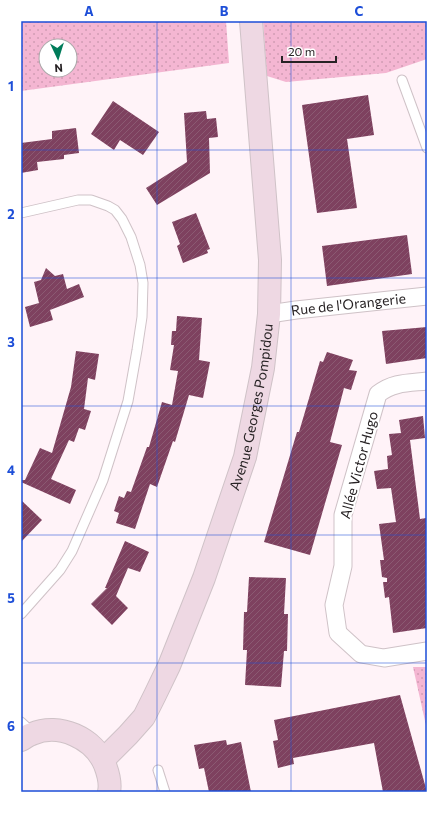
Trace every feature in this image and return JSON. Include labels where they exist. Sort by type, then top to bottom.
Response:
[{"type":"main road","name":"Avenue Georges Pompidou","points":[[103,760],[144,717],[169,666],[204,578],[245,457],[263,368],[270,314],[270,260],[251,21]]},
{"type":"main road","points":[[25,732],[48,730],[64,732],[80,737],[93,747],[103,760],[108,774],[109,792]]},
{"type":"street","name":"Rue de l'Orangerie","points":[[270,314],[427,296]]},
{"type":"street","name":"Allée Victor Hugo","points":[[427,381],[394,385],[386,388],[378,394],[343,515],[344,566],[334,605],[338,633],[361,654],[384,658],[427,650]]},
{"type":"lane","points":[[402,80],[427,148]]},
{"type":"lane","points":[[21,213],[78,200],[91,200],[115,210],[122,219],[131,238],[140,265],[143,283],[142,317],[128,401],[104,480],[72,551],[60,570],[21,614]]},
{"type":"lane","points":[[158,770],[165,792]]},
{"type":"shaded area","points":[[21,21],[226,21],[229,63],[21,91]]},
{"type":"shaded area","points":[[263,21],[427,21],[427,59],[386,73],[286,82],[267,76]]},
{"type":"shaded area","points":[[413,667],[427,667],[427,730]]},
{"type":"building","points":[[368,95],[374,135],[347,139],[357,208],[317,213],[302,105]]},
{"type":"building","points":[[113,101],[159,132],[143,155],[120,140],[114,150],[91,134]]},
{"type":"building","points":[[206,111],[207,119],[216,118],[218,137],[209,138],[210,173],[157,205],[146,188],[187,162],[184,113]]},
{"type":"building","points":[[76,128],[79,153],[64,155],[64,159],[37,162],[38,170],[21,173],[21,143],[52,139],[52,131]]},
{"type":"building","points":[[196,213],[210,249],[207,250],[208,253],[183,263],[177,246],[180,244],[172,222]]},
{"type":"building","points":[[407,235],[412,274],[327,286],[322,246]]},
{"type":"building","points":[[46,268],[55,276],[63,274],[67,289],[79,284],[84,297],[50,310],[53,320],[30,327],[25,307],[39,303],[34,282],[41,280]]},
{"type":"building","points":[[177,316],[202,318],[199,360],[210,362],[203,398],[189,395],[175,442],[173,441],[157,487],[150,484],[135,529],[116,523],[119,513],[114,511],[119,496],[124,498],[127,491],[131,492],[147,447],[149,447],[162,402],[172,405],[178,371],[170,370],[174,345],[171,345],[172,331],[176,331]]},
{"type":"building","points":[[427,327],[427,358],[386,364],[382,331]]},
{"type":"building","points":[[76,351],[99,354],[95,380],[88,378],[84,409],[91,411],[85,430],[79,428],[74,442],[69,440],[51,479],[76,490],[70,504],[21,482],[21,480],[25,480],[40,448],[52,453],[71,387]]},
{"type":"building","points":[[327,352],[353,360],[349,370],[357,371],[351,390],[344,388],[330,442],[342,445],[310,555],[264,542],[320,361],[323,362]]},
{"type":"building","points":[[423,416],[425,438],[410,440],[420,519],[426,518],[427,528],[427,628],[393,633],[389,597],[385,598],[383,582],[387,582],[387,578],[382,577],[380,560],[384,560],[379,524],[396,522],[391,488],[377,489],[374,471],[388,469],[387,456],[392,455],[389,434],[401,433],[399,420]]},
{"type":"building","points":[[21,500],[42,520],[21,542]]},
{"type":"building","points":[[125,541],[149,552],[140,572],[128,568],[116,596],[128,608],[112,625],[91,604],[107,588],[105,588]]},
{"type":"building","points":[[249,577],[286,578],[284,614],[288,614],[287,651],[284,651],[281,687],[245,685],[247,650],[243,650],[244,612],[247,612]]},
{"type":"building","points":[[400,695],[427,792],[383,792],[374,743],[293,758],[294,764],[278,768],[273,741],[278,740],[274,720]]},
{"type":"building","points":[[226,740],[227,745],[241,742],[251,792],[209,792],[204,768],[199,769],[194,745]]}]
